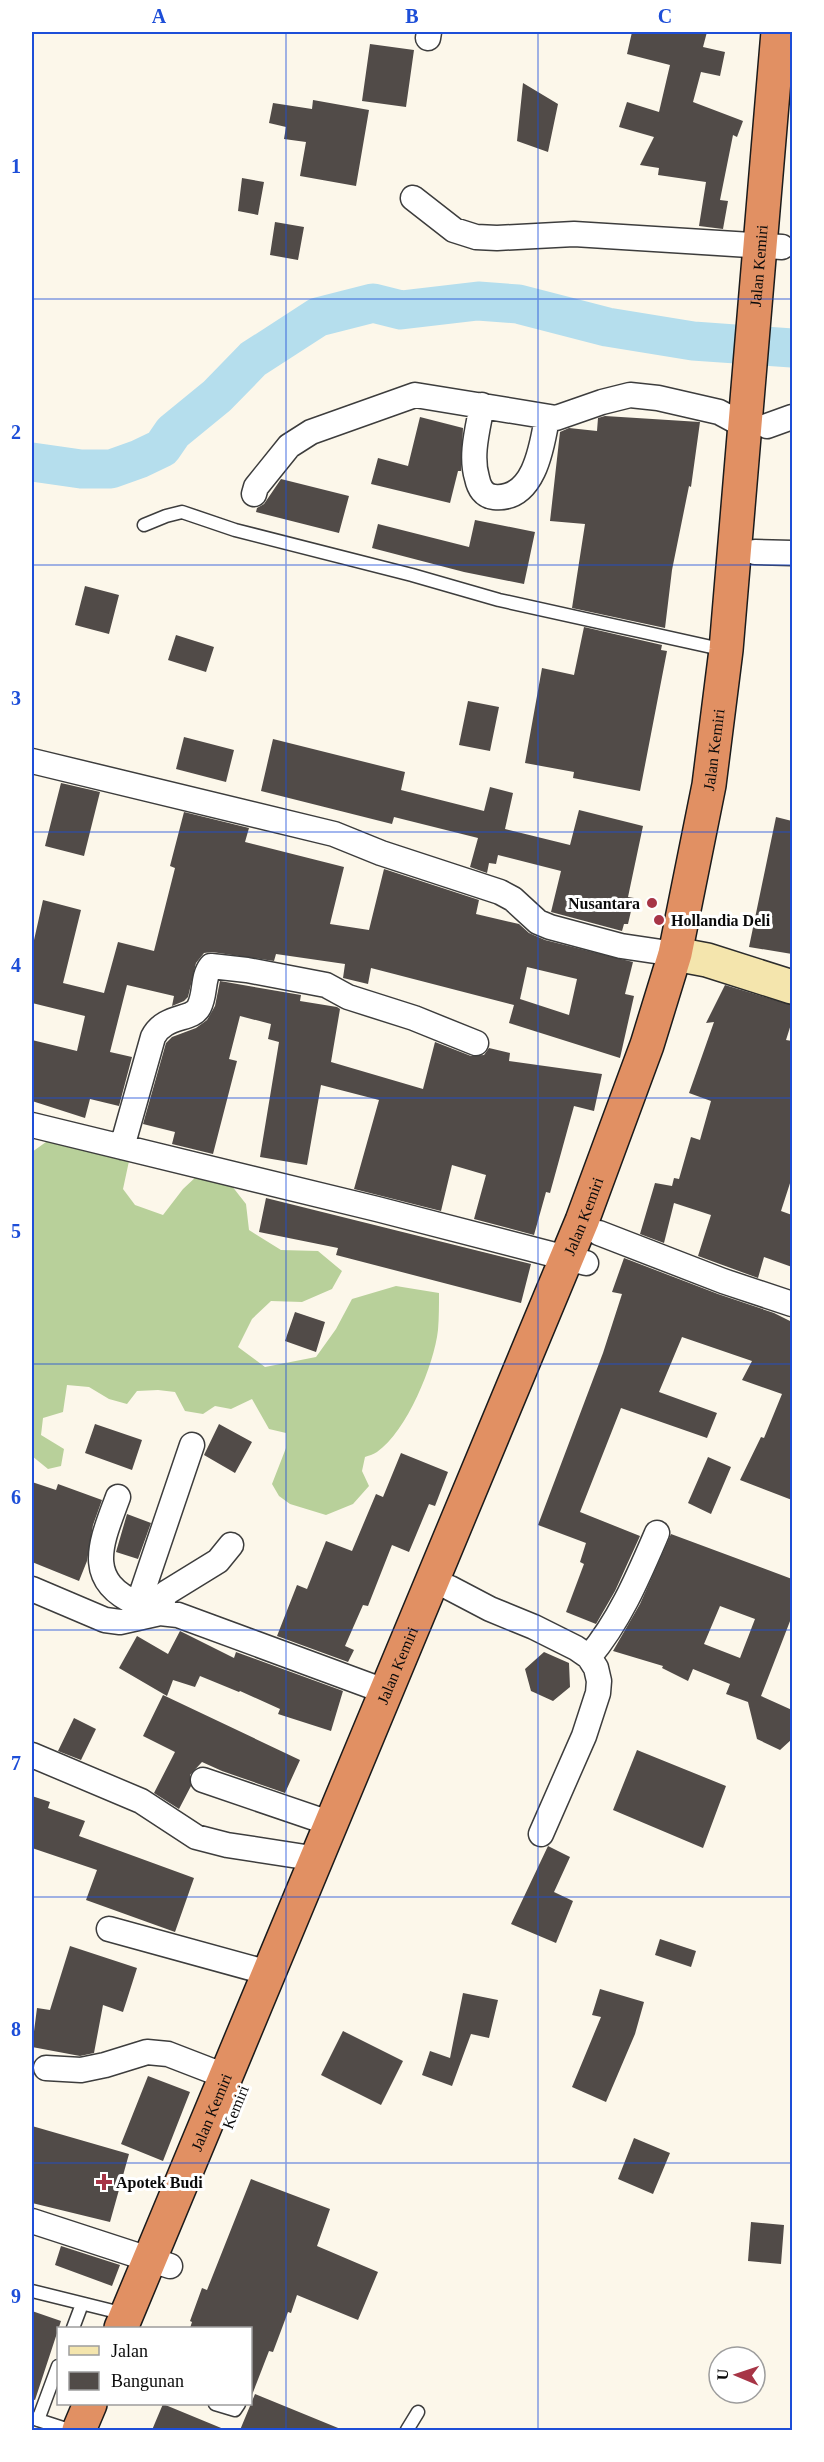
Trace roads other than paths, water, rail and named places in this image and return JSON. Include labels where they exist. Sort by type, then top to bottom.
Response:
[{"type":"highway","name":"Jalan Kemiri","points":[[771,247],[778,32]]},
{"type":"highway","name":"Jalan Kemiri","points":[[319,1874],[332,1824],[387,1692],[577,1261],[599,1233],[653,1091],[686,956],[729,801],[748,649],[764,418],[767,286],[771,247],[792,120]]},
{"type":"highway","name":"Jalan Kemiri","points":[[130,2324],[160,2262],[225,2076],[269,1973],[319,1874],[450,1588],[577,1261],[647,1045],[686,956],[726,650],[764,418]]},
{"type":"highway","name":"Kemiri","points":[[160,2262],[319,1874]]},
{"type":"highway","points":[[79,2430],[89,2405]]},
{"type":"highway","points":[[101,2430],[111,2405]]},
{"type":"street","points":[[413,198],[454,230],[476,237],[574,234],[771,247]]},
{"type":"street","points":[[254,494],[256,487],[289,446],[311,432],[415,395],[547,418],[556,418],[630,395],[764,418]]},
{"type":"street","points":[[482,405],[474,452],[476,477],[482,491],[491,497],[507,497],[527,484],[542,447],[547,418]]},
{"type":"street","points":[[755,552],[792,554]]},
{"type":"street","points":[[32,761],[334,834],[381,853],[500,892],[513,899],[538,922],[550,927],[621,946],[686,956],[792,987]]},
{"type":"street","points":[[122,1148],[153,1037],[159,1026],[193,1013],[199,1008],[207,971],[211,966],[248,970],[326,985],[348,997],[414,1018],[476,1043]]},
{"type":"street","points":[[32,1125],[577,1261]]},
{"type":"street","points":[[599,1233],[792,1305]]},
{"type":"street","points":[[143,1612],[192,1445]]},
{"type":"street","points":[[118,1497],[102,1543],[103,1576],[112,1588],[143,1612],[178,1615],[387,1692]]},
{"type":"street","points":[[589,1657],[621,1612],[657,1533]]},
{"type":"street","points":[[32,1589],[105,1620],[120,1622],[143,1612],[166,1593],[218,1561],[231,1545]]},
{"type":"street","points":[[450,1588],[490,1609],[534,1627],[589,1657],[596,1668],[599,1681],[598,1693],[584,1736],[541,1834]]},
{"type":"street","points":[[32,1755],[141,1801],[196,1837],[319,1874]]},
{"type":"street","points":[[203,1780],[332,1824]]},
{"type":"street","points":[[109,1929],[269,1973]]},
{"type":"street","points":[[46,2068],[81,2070],[147,2052],[168,2054],[225,2076]]},
{"type":"street","points":[[32,2221],[160,2262]]},
{"type":"lane","points":[[144,525],[182,512],[235,530],[489,597],[726,650]]},
{"type":"lane","points":[[32,2291],[82,2304],[130,2324]]},
{"type":"lane","points":[[73,2327],[82,2304]]},
{"type":"lane","points":[[57,2368],[35,2419],[69,2430]]},
{"type":"lane","points":[[220,2405],[232,2410],[235,2410],[238,2405]]},
{"type":"lane","points":[[407,2430],[418,2412]]},
{"type":"waterway","points":[[32,462],[81,469],[111,469],[139,459],[162,448],[173,432],[217,396],[253,359],[318,317],[373,303],[401,310],[478,301],[518,304],[607,327],[693,341],[792,348]]},
{"type":"place","name":"Nusantara","points":[[652,903]]},
{"type":"place","name":"Hollandia Deli","points":[[659,920]]},
{"type":"place","name":"Apotek Budi","points":[[104,2182]]}]
